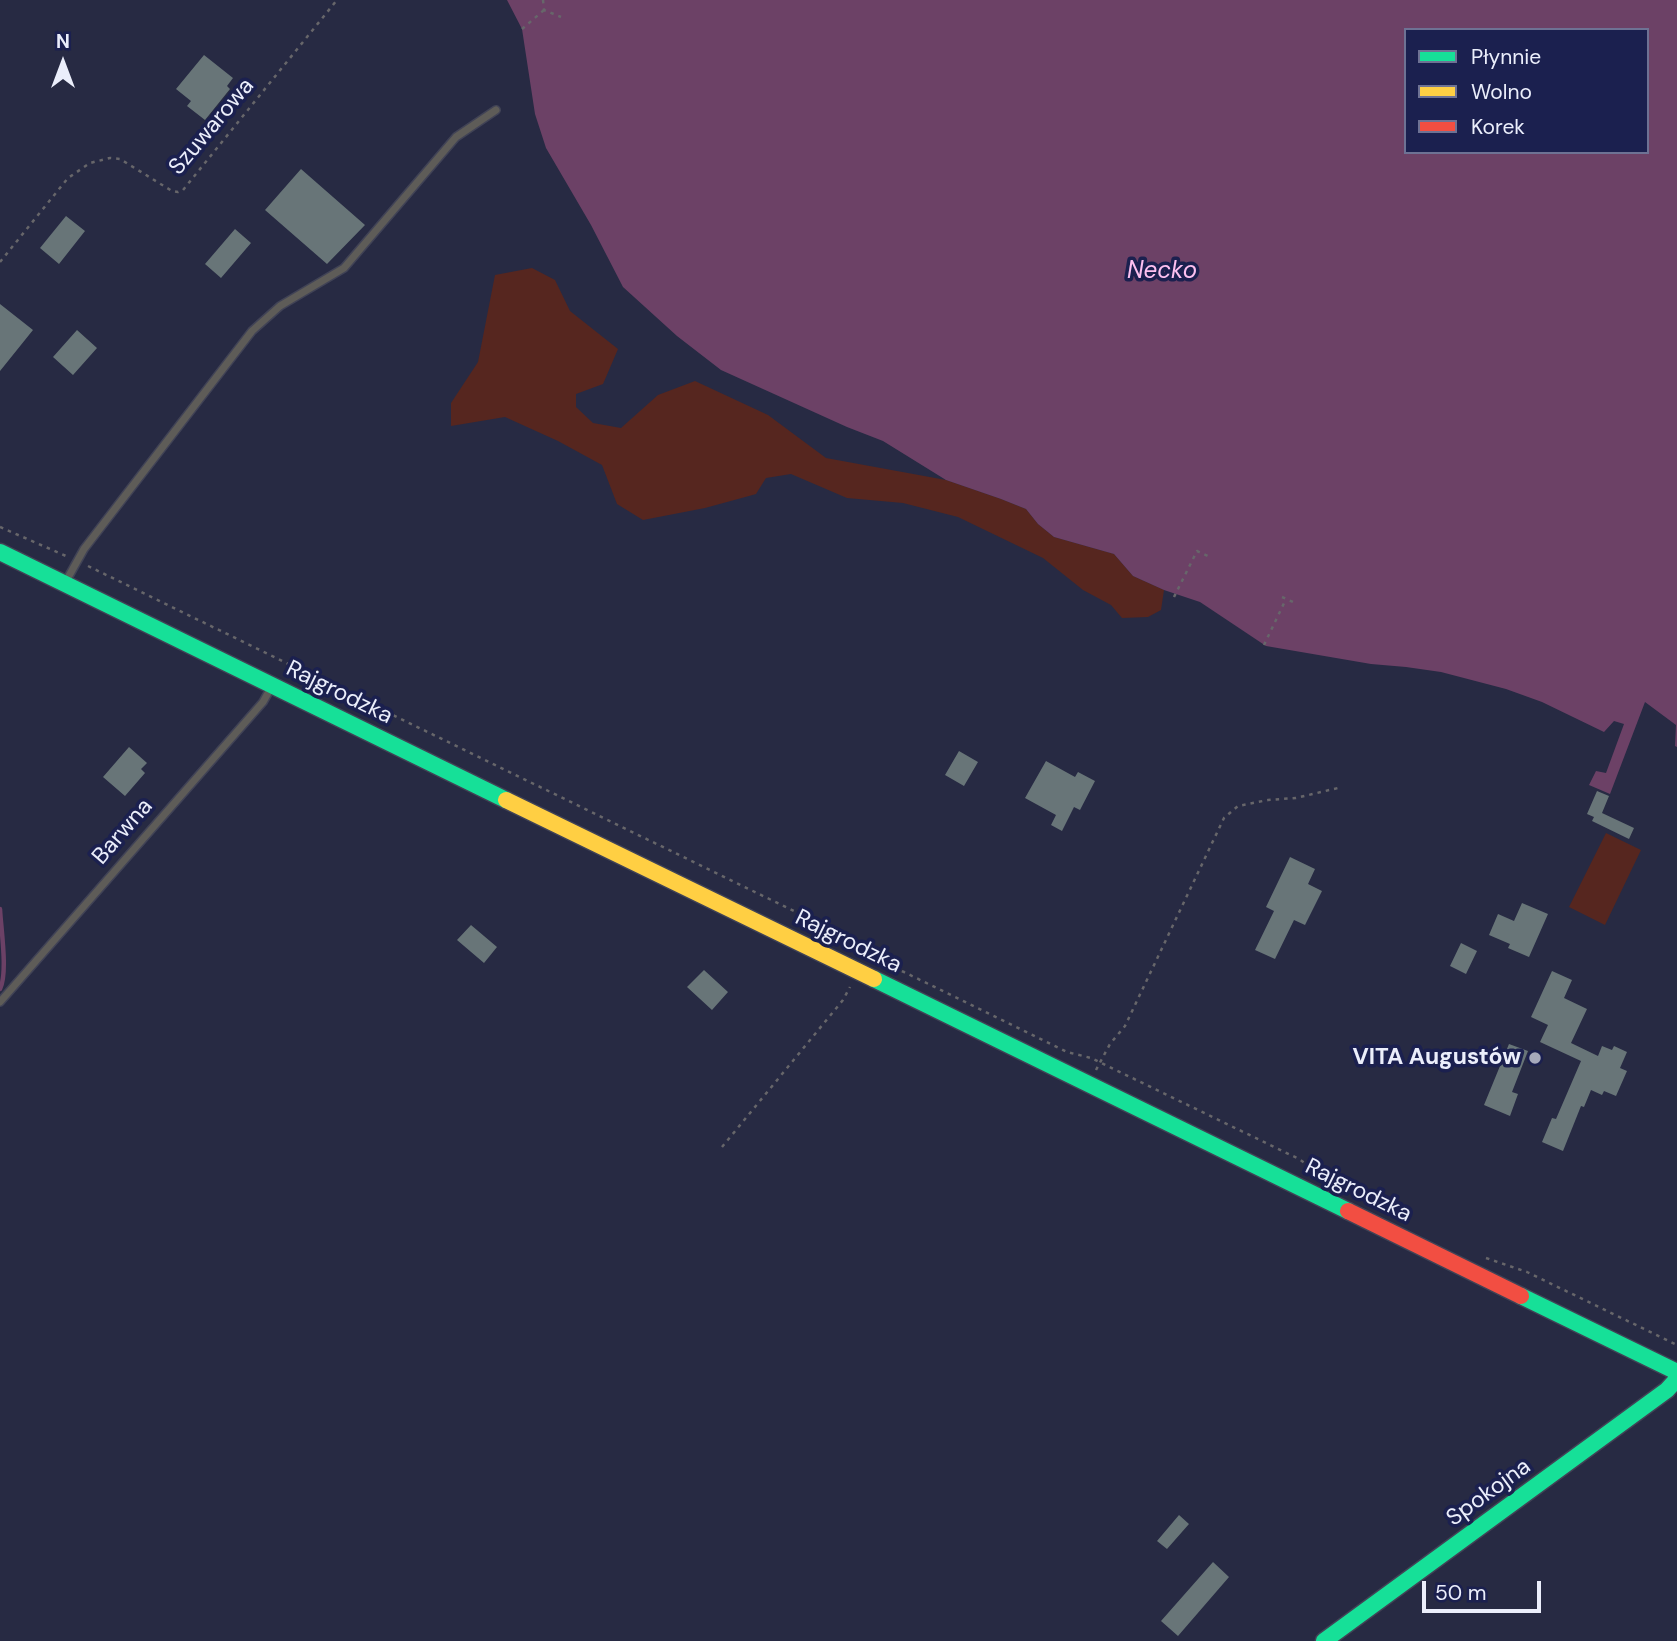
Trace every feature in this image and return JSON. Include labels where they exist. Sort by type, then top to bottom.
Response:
[{"type":"street","name":"Rajgrodzka","points":[[0,552],[1677,1372]]},
{"type":"street","name":"Spokojna","points":[[1324,1641],[1667,1390],[1677,1379]]},
{"type":"lane","points":[[64,583],[84,549],[252,331],[280,306],[344,268],[456,136],[496,110]]},
{"type":"lane","name":"Barwna","points":[[0,1002],[263,702],[273,686]]},
{"type":"path","name":"Szuwarowa","points":[[0,262],[68,178],[90,163],[110,158],[121,159],[172,191],[183,190],[337,0]]},
{"type":"path","points":[[543,0],[544,10]]},
{"type":"path","points":[[544,10],[561,17]]},
{"type":"path","points":[[522,29],[544,10]]},
{"type":"path","points":[[0,527],[77,561],[847,937],[891,966],[1068,1052],[1100,1062],[1300,1159],[1327,1178],[1413,1222]]},
{"type":"path","points":[[1174,597],[1197,551],[1208,556]]},
{"type":"path","points":[[1264,645],[1284,598],[1293,602]]},
{"type":"path","points":[[1088,1085],[1110,1044],[1125,1026],[1224,818],[1238,806],[1296,798],[1342,787]]},
{"type":"path","points":[[722,1147],[843,1000],[859,972]]},
{"type":"path","points":[[1487,1258],[1527,1272],[1677,1345]]},
{"type":"shaded area","points":[[532,268],[555,280],[570,311],[618,349],[603,384],[576,394],[576,407],[593,423],[621,428],[658,395],[695,381],[768,415],[826,458],[946,480],[1026,509],[1038,524],[1054,537],[1114,554],[1133,576],[1164,590],[1161,610],[1148,617],[1122,618],[1111,605],[1083,590],[1043,558],[958,517],[903,503],[847,498],[791,474],[766,478],[756,494],[705,508],[643,520],[617,504],[602,465],[558,441],[505,417],[451,426],[451,403],[478,362],[495,275]]},
{"type":"shaded area","points":[[1606,833],[1641,850],[1605,925],[1569,907]]},
{"type":"water","name":"Necko","points":[[507,0],[1677,0],[1677,747],[1676,725],[1645,702],[1610,794],[1589,785],[1596,771],[1606,773],[1624,724],[1614,721],[1604,732],[1542,702],[1506,689],[1441,672],[1371,664],[1266,646],[1200,602],[1133,576],[1114,554],[1054,537],[1038,524],[1026,509],[946,480],[883,441],[721,370],[677,336],[623,287],[546,148],[535,114],[522,29]]},
{"type":"building","points":[[204,55],[233,78],[227,86],[230,89],[205,120],[187,106],[191,101],[176,89]]},
{"type":"building","points":[[301,169],[365,225],[327,264],[265,210]]},
{"type":"building","points":[[66,216],[85,231],[59,264],[40,248]]},
{"type":"building","points":[[235,229],[251,243],[221,278],[205,264]]},
{"type":"building","points":[[0,304],[33,330],[0,371]]},
{"type":"building","points":[[77,330],[97,348],[73,375],[53,357]]},
{"type":"building","points":[[129,747],[147,763],[141,769],[145,773],[125,796],[103,777]]},
{"type":"building","points":[[959,751],[978,762],[964,786],[945,775]]},
{"type":"building","points":[[1046,761],[1075,777],[1078,772],[1095,781],[1080,810],[1074,807],[1062,831],[1051,825],[1056,815],[1025,798]]},
{"type":"building","points":[[1597,791],[1609,796],[1602,813],[1634,828],[1629,839],[1592,821],[1594,817],[1587,814]]},
{"type":"building","points":[[1290,857],[1315,869],[1308,884],[1322,891],[1305,925],[1294,920],[1275,959],[1255,950],[1274,911],[1266,907]]},
{"type":"building","points":[[1522,903],[1548,914],[1529,957],[1508,948],[1510,944],[1489,935],[1498,914],[1514,921]]},
{"type":"building","points":[[471,925],[497,947],[484,963],[457,940]]},
{"type":"building","points":[[1461,943],[1477,951],[1466,974],[1450,966]]},
{"type":"building","points":[[704,970],[728,992],[712,1010],[687,987]]},
{"type":"building","points":[[1552,971],[1572,980],[1564,998],[1587,1009],[1571,1043],[1598,1056],[1602,1046],[1612,1050],[1614,1046],[1627,1052],[1620,1068],[1627,1071],[1616,1096],[1604,1091],[1602,1095],[1591,1090],[1584,1107],[1581,1106],[1563,1151],[1542,1142],[1552,1118],[1556,1119],[1581,1061],[1540,1042],[1548,1025],[1531,1017]]},
{"type":"building","points":[[1509,1044],[1528,1051],[1512,1092],[1518,1094],[1510,1116],[1484,1105]]},
{"type":"building","points":[[1179,1515],[1189,1524],[1167,1549],[1157,1541]]},
{"type":"building","points":[[1213,1562],[1229,1577],[1178,1636],[1161,1621]]},
{"type":"waterway","points":[[0,909],[4,962],[0,989]]},
{"type":"traffic: fast","points":[[0,552],[506,800]]},
{"type":"traffic: fast","points":[[874,979],[1348,1211]]},
{"type":"traffic: fast","points":[[1521,1296],[1677,1372]]},
{"type":"traffic: fast","points":[[1324,1641],[1667,1390],[1677,1379]]},
{"type":"traffic: slow","points":[[506,800],[874,979]]},
{"type":"traffic: jam","points":[[1348,1211],[1521,1296]]},
{"type":"place","name":"VITA Augustów","points":[[1535,1058]]}]
